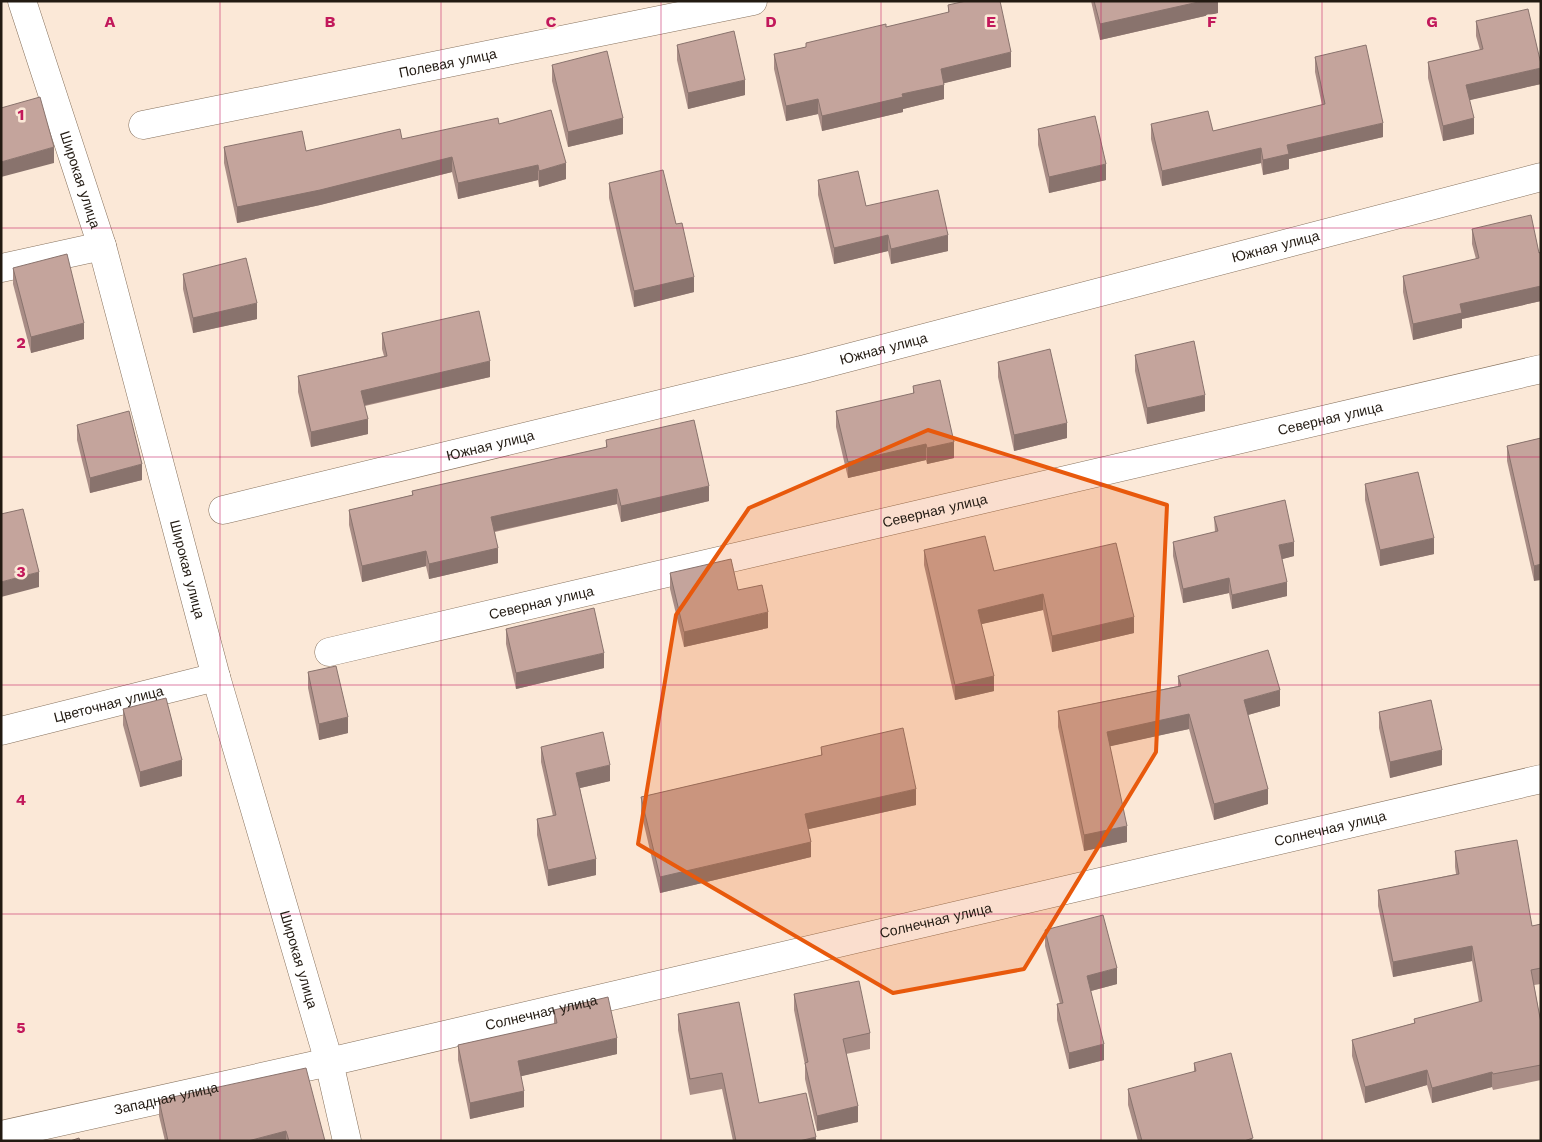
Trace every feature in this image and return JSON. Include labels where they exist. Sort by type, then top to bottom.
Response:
[{"type":"street","name":"Широкая улица","points":[[22,1],[102,246],[216,677],[329,1062],[347,1141]]},
{"type":"street","name":"Полевая улица","points":[[143,125],[753,1]]},
{"type":"street","name":"Южная улица","points":[[223,510],[806,369],[1541,177]]},
{"type":"street","points":[[1,268],[102,246]]},
{"type":"street","name":"Северная улица","points":[[329,652],[1541,369]]},
{"type":"street","name":"Цветочная улица","points":[[1,731],[216,677]]},
{"type":"street","name":"Солнечная улица","points":[[329,1062],[1541,778]]},
{"type":"street","name":"Западная улица","points":[[1,1135],[329,1062]]},
{"type":"highlighted area","points":[[928,430],[1167,505],[1156,752],[1024,969],[893,993],[638,844],[676,615],[749,508]]},
{"type":"building","points":[[966,1],[1000,1],[1011,52],[941,69],[944,85],[902,94],[903,97],[822,116],[818,99],[786,106],[774,54],[806,47],[806,43],[886,24],[886,27],[949,12],[948,5]]},
{"type":"building","points":[[1094,1],[1203,1],[1100,24]]},
{"type":"building","points":[[1528,9],[1541,68],[1466,85],[1474,118],[1443,126],[1428,62],[1483,49],[1476,21]]},
{"type":"building","points":[[734,31],[745,80],[688,93],[677,45]]},
{"type":"building","points":[[1366,45],[1383,123],[1287,145],[1289,154],[1263,160],[1261,148],[1162,171],[1151,124],[1208,111],[1213,131],[1325,104],[1315,57]]},
{"type":"building","points":[[607,51],[623,118],[568,132],[552,65]]},
{"type":"building","points":[[40,97],[54,147],[1,162],[1,108]]},
{"type":"building","points":[[551,110],[566,163],[539,171],[538,165],[458,183],[452,157],[320,190],[237,207],[224,147],[302,131],[306,151],[400,129],[402,139],[498,118],[499,124]]},
{"type":"building","points":[[1095,116],[1106,164],[1049,177],[1038,129]]},
{"type":"building","points":[[663,170],[676,224],[682,223],[694,277],[634,291],[609,183]]},
{"type":"building","points":[[858,171],[866,206],[938,190],[948,235],[891,249],[888,235],[834,248],[818,180]]},
{"type":"building","points":[[1531,215],[1539,253],[1541,252],[1541,286],[1460,304],[1462,313],[1413,324],[1403,276],[1479,258],[1472,229]]},
{"type":"building","points":[[67,254],[84,323],[31,337],[13,268]]},
{"type":"building","points":[[246,258],[257,303],[193,318],[183,274]]},
{"type":"building","points":[[479,311],[490,361],[361,391],[368,419],[311,432],[298,376],[387,356],[382,333]]},
{"type":"building","points":[[1194,341],[1205,395],[1147,408],[1135,355]]},
{"type":"building","points":[[1050,349],[1067,423],[1014,435],[998,362]]},
{"type":"building","points":[[940,380],[954,442],[927,448],[926,444],[848,462],[836,411],[914,393],[913,386]]},
{"type":"building","points":[[129,411],[142,464],[90,478],[77,425]]},
{"type":"building","points":[[694,420],[709,486],[621,506],[617,489],[491,517],[498,548],[429,564],[426,551],[362,566],[349,510],[413,495],[412,491],[607,447],[606,440]]},
{"type":"building","points":[[1541,438],[1541,564],[1534,566],[1507,446]]},
{"type":"building","points":[[1418,472],[1434,538],[1380,550],[1365,484]]},
{"type":"building","points":[[1285,500],[1294,542],[1279,545],[1287,582],[1232,595],[1229,578],[1183,589],[1173,542],[1218,531],[1214,517]]},
{"type":"building","points":[[23,509],[39,572],[1,582],[1,514]]},
{"type":"building","points":[[985,536],[994,571],[1116,543],[1134,617],[1052,636],[1043,594],[978,610],[994,676],[955,685],[924,550]]},
{"type":"building","points":[[731,559],[738,590],[762,585],[768,612],[684,632],[670,573]]},
{"type":"building","points":[[594,608],[604,653],[516,673],[506,629]]},
{"type":"building","points":[[1268,650],[1280,690],[1244,700],[1268,789],[1214,804],[1189,714],[1107,732],[1127,826],[1084,835],[1058,711],[1181,686],[1178,676]]},
{"type":"building","points":[[336,666],[348,717],[319,724],[308,672]]},
{"type":"building","points":[[166,698],[182,760],[140,772],[123,709]]},
{"type":"building","points":[[1431,700],[1442,750],[1390,762],[1379,712]]},
{"type":"building","points":[[903,728],[916,789],[805,814],[811,842],[660,877],[641,797],[822,755],[821,747]]},
{"type":"building","points":[[603,732],[610,765],[576,773],[596,859],[548,870],[537,819],[556,815],[541,747]]},
{"type":"building","points":[[1517,840],[1532,926],[1541,924],[1541,968],[1531,970],[1541,1023],[1541,1065],[1493,1074],[1492,1072],[1432,1088],[1427,1070],[1365,1087],[1352,1040],[1415,1023],[1414,1019],[1482,1001],[1472,946],[1393,962],[1378,890],[1459,874],[1455,851]]},
{"type":"building","points":[[1103,915],[1117,968],[1087,976],[1104,1044],[1069,1053],[1057,1004],[1063,1003],[1045,930]]},
{"type":"building","points":[[859,981],[870,1033],[843,1039],[858,1106],[817,1116],[805,1063],[808,1062],[794,994]]},
{"type":"building","points":[[608,997],[617,1038],[518,1061],[524,1091],[470,1103],[458,1045],[557,1023],[554,1010]]},
{"type":"building","points":[[739,1002],[759,1103],[806,1093],[816,1137],[799,1141],[736,1141],[722,1073],[690,1079],[678,1014]]},
{"type":"building","points":[[1231,1053],[1253,1138],[1244,1141],[1142,1141],[1128,1089],[1196,1071],[1194,1063]]},
{"type":"building","points":[[306,1068],[325,1141],[289,1141],[286,1131],[248,1141],[168,1141],[159,1100]]}]
